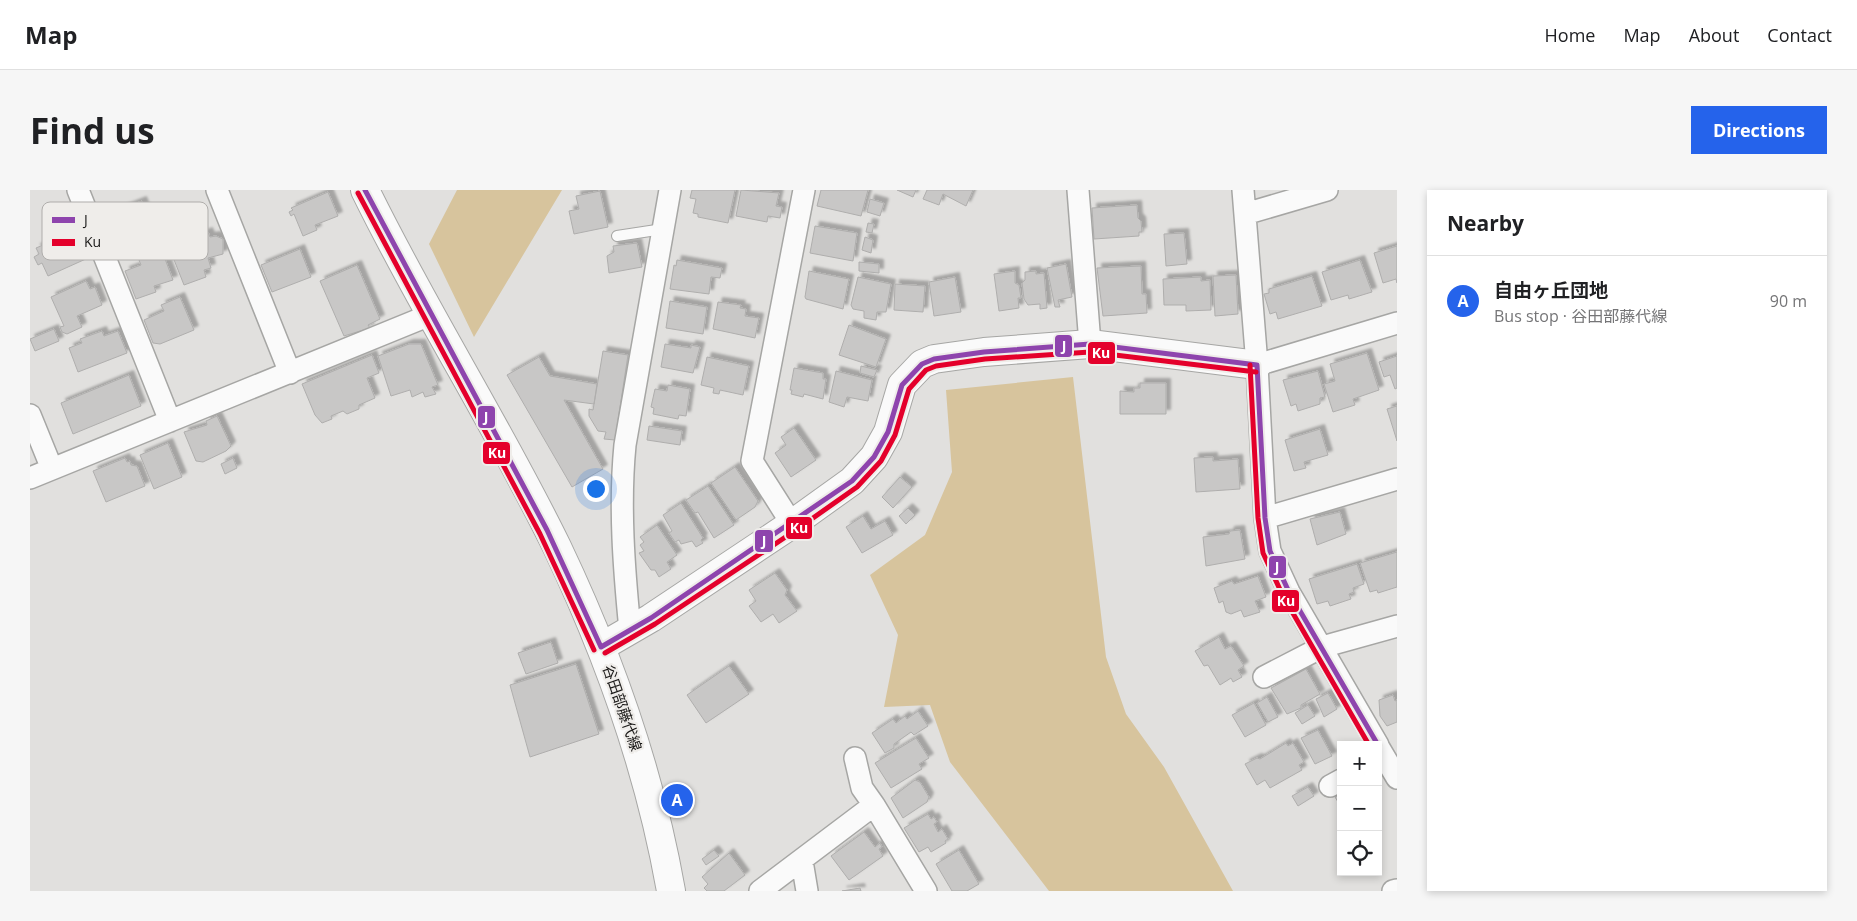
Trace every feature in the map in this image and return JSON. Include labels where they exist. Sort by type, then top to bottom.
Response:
[{"type":"street","points":[[78,190],[83,202]]},
{"type":"street","points":[[217,190],[290,372]]},
{"type":"street","name":"谷田部藤代線","points":[[365,190],[430,315],[552,538],[601,647],[653,807],[671,891]]},
{"type":"street","points":[[630,630],[625,576],[622,479],[626,445],[670,190]]},
{"type":"street","points":[[792,524],[752,461],[804,190]]},
{"type":"street","points":[[1243,190],[1257,365],[1265,518],[1270,551],[1289,592],[1397,778]]},
{"type":"street","points":[[1245,214],[1327,190]]},
{"type":"street","points":[[1074,192],[1090,344]]},
{"type":"street","points":[[106,260],[170,421]]},
{"type":"street","points":[[30,478],[430,315]]},
{"type":"street","points":[[601,647],[792,524],[852,481],[874,457],[888,432],[902,385],[913,371],[922,364],[934,359],[984,352],[1090,344],[1257,365],[1397,323]]},
{"type":"street","points":[[30,415],[52,469]]},
{"type":"street","points":[[1265,518],[1397,478]]},
{"type":"street","points":[[1264,677],[1322,647],[1397,626]]},
{"type":"street","points":[[855,758],[862,788],[926,891]]},
{"type":"street","points":[[760,891],[874,805]]},
{"type":"street","points":[[802,861],[806,891]]},
{"type":"lane","points":[[617,236],[663,229]]},
{"type":"shaded area","points":[[457,190],[562,190],[474,337],[429,244]]},
{"type":"shaded area","points":[[1073,377],[1106,657],[1126,714],[1164,767],[1233,891],[1049,891],[950,762],[930,705],[884,707],[898,635],[870,575],[925,535],[952,472],[946,390]]},
{"type":"building","points":[[692,190],[735,190],[728,223],[698,217],[698,214],[693,213],[696,199],[690,198]]},
{"type":"building","points":[[741,190],[779,193],[776,206],[782,207],[780,218],[768,216],[767,222],[736,216]]},
{"type":"building","points":[[821,190],[868,190],[861,216],[817,206]]},
{"type":"building","points":[[897,190],[916,190],[913,197]]},
{"type":"building","points":[[927,190],[973,190],[966,206],[943,194],[939,205],[923,199]]},
{"type":"building","points":[[600,191],[608,227],[574,234],[569,211],[579,209],[576,196]]},
{"type":"building","points":[[328,192],[338,216],[315,225],[317,230],[303,236],[294,214],[291,216],[289,212],[293,210],[291,208]]},
{"type":"building","points":[[870,199],[884,203],[880,216],[867,212]]},
{"type":"building","points":[[1137,205],[1142,232],[1139,232],[1139,236],[1094,239],[1092,208]]},
{"type":"building","points":[[868,223],[874,224],[872,233],[866,232]]},
{"type":"building","points":[[815,226],[857,233],[853,261],[810,253]]},
{"type":"building","points":[[208,232],[210,237],[216,236],[223,239],[223,254],[208,258]]},
{"type":"building","points":[[1184,233],[1187,264],[1166,266],[1164,234]]},
{"type":"building","points":[[865,237],[873,240],[871,253],[862,250]]},
{"type":"building","points":[[637,243],[642,267],[609,273],[607,256],[614,252],[613,246]]},
{"type":"building","points":[[42,245],[42,260],[84,260],[48,276],[42,263],[38,265],[34,257],[39,254],[36,248]]},
{"type":"building","points":[[1397,246],[1397,283],[1396,279],[1383,283],[1374,253]]},
{"type":"building","points":[[300,249],[311,277],[272,292],[261,265]]},
{"type":"building","points":[[208,258],[211,268],[204,270],[206,277],[184,285],[174,260],[208,260]]},
{"type":"building","points":[[139,260],[165,260],[173,280],[154,286],[156,292],[136,299],[125,271],[141,265]]},
{"type":"building","points":[[677,260],[722,268],[720,278],[711,277],[709,294],[670,289],[674,265],[676,266]]},
{"type":"building","points":[[1360,260],[1372,292],[1349,299],[1348,295],[1331,300],[1322,272]]},
{"type":"building","points":[[859,262],[879,264],[879,273],[859,271]]},
{"type":"building","points":[[1066,264],[1072,297],[1058,300],[1060,307],[1055,307],[1047,268]]},
{"type":"building","points":[[357,265],[380,319],[368,325],[370,328],[344,336],[320,281]]},
{"type":"building","points":[[1141,266],[1142,294],[1146,294],[1147,313],[1103,316],[1097,268]]},
{"type":"building","points":[[809,271],[849,279],[843,309],[806,299]]},
{"type":"building","points":[[1015,271],[1015,283],[1019,285],[1021,298],[1018,298],[1019,308],[999,311],[994,274]]},
{"type":"building","points":[[1036,271],[1036,274],[1044,273],[1047,308],[1040,309],[1040,304],[1028,305],[1024,299],[1022,283],[1025,280],[1025,272]]},
{"type":"building","points":[[1236,275],[1238,314],[1215,316],[1213,276]]},
{"type":"building","points":[[1312,276],[1322,306],[1278,319],[1276,312],[1270,314],[1264,294],[1269,293],[1269,289]]},
{"type":"building","points":[[858,277],[891,284],[886,312],[877,312],[876,320],[864,318],[864,311],[853,309],[851,305]]},
{"type":"building","points":[[955,277],[961,312],[934,316],[929,282]]},
{"type":"building","points":[[1201,277],[1201,281],[1210,280],[1211,310],[1186,311],[1186,305],[1164,305],[1163,279]]},
{"type":"building","points":[[86,281],[90,289],[95,287],[102,305],[77,316],[82,327],[67,334],[62,332],[60,327],[64,326],[51,297]]},
{"type":"building","points":[[895,284],[925,286],[923,312],[894,310]]},
{"type":"building","points":[[180,297],[194,330],[160,344],[153,343],[144,320],[164,311],[161,305]]},
{"type":"building","points":[[670,301],[707,307],[703,334],[666,328]]},
{"type":"building","points":[[718,302],[741,305],[740,308],[746,309],[745,316],[759,318],[755,338],[713,329]]},
{"type":"building","points":[[849,325],[886,339],[876,367],[839,355]]},
{"type":"building","points":[[54,329],[59,341],[35,351],[30,339]]},
{"type":"building","points":[[102,331],[104,336],[118,331],[127,353],[78,372],[69,348],[82,343],[80,339]]},
{"type":"building","points":[[409,344],[421,344],[438,385],[432,387],[436,394],[425,397],[423,392],[412,397],[410,390],[391,396],[378,356]]},
{"type":"building","points":[[665,344],[691,348],[691,345],[700,347],[693,373],[661,367]]},
{"type":"building","points":[[603,351],[628,355],[615,440],[604,439],[606,432],[598,431],[589,416],[589,409],[593,410]]},
{"type":"building","points":[[1367,353],[1379,390],[1353,399],[1355,405],[1333,412],[1324,384],[1335,381],[1330,364]]},
{"type":"building","points":[[372,355],[379,373],[367,378],[375,398],[359,405],[359,409],[347,414],[343,411],[331,416],[332,419],[322,423],[315,415],[302,384]]},
{"type":"building","points":[[1397,356],[1397,388],[1395,389],[1390,375],[1384,377],[1379,362]]},
{"type":"building","points":[[539,357],[550,376],[597,384],[594,404],[564,400],[603,469],[572,487],[507,375]]},
{"type":"building","points":[[707,357],[749,366],[743,395],[720,390],[719,394],[713,393],[714,388],[701,385]]},
{"type":"building","points":[[861,366],[877,370],[874,377],[860,373]]},
{"type":"building","points":[[794,368],[823,373],[823,379],[826,379],[823,399],[804,394],[803,397],[791,394]]},
{"type":"building","points":[[836,371],[872,380],[868,401],[847,397],[844,407],[829,402]]},
{"type":"building","points":[[1318,371],[1325,397],[1320,398],[1320,404],[1298,411],[1296,404],[1291,406],[1283,380]]},
{"type":"building","points":[[129,375],[141,406],[73,434],[61,403]]},
{"type":"building","points":[[1140,383],[1166,383],[1166,414],[1120,414],[1120,391],[1134,392],[1134,388],[1140,388]]},
{"type":"building","points":[[668,385],[690,389],[686,416],[679,415],[678,419],[653,414],[654,408],[651,407],[655,389],[667,391]]},
{"type":"building","points":[[1397,406],[1397,441],[1387,409]]},
{"type":"building","points":[[217,416],[231,446],[226,451],[203,462],[196,461],[184,432],[207,425],[206,421]]},
{"type":"building","points":[[649,426],[682,431],[680,445],[647,440]]},
{"type":"building","points":[[794,428],[816,460],[791,477],[775,453],[786,445],[781,437]]},
{"type":"building","points":[[1320,429],[1328,455],[1304,462],[1306,468],[1294,471],[1285,440]]},
{"type":"building","points":[[168,443],[182,477],[154,489],[140,455]]},
{"type":"building","points":[[1213,457],[1213,461],[1238,459],[1240,489],[1196,492],[1194,458]]},
{"type":"building","points":[[125,458],[127,462],[130,461],[131,465],[137,466],[145,486],[106,502],[93,471]]},
{"type":"building","points":[[233,458],[237,468],[225,474],[221,464]]},
{"type":"building","points":[[735,467],[758,501],[755,507],[736,520],[711,483]]},
{"type":"building","points":[[900,477],[912,487],[893,508],[882,497]]},
{"type":"building","points":[[708,486],[734,525],[714,538],[698,512],[695,513],[686,500]]},
{"type":"building","points":[[681,503],[703,538],[701,540],[703,543],[696,547],[692,541],[681,544],[679,540],[675,542],[669,533],[672,531],[663,515]]},
{"type":"building","points":[[908,508],[915,515],[906,524],[899,516]]},
{"type":"building","points":[[1340,512],[1346,534],[1317,545],[1310,519]]},
{"type":"building","points":[[863,516],[871,529],[885,521],[893,535],[862,553],[846,527]]},
{"type":"building","points":[[657,525],[677,555],[667,562],[671,569],[659,577],[655,570],[651,570],[639,553],[644,551],[640,545],[644,542],[640,537]]},
{"type":"building","points":[[1240,530],[1245,559],[1206,566],[1203,537],[1229,534],[1230,531]]},
{"type":"building","points":[[1397,552],[1397,587],[1378,593],[1377,590],[1370,592],[1360,563]]},
{"type":"building","points":[[1357,564],[1364,584],[1353,588],[1354,592],[1349,594],[1351,599],[1330,606],[1328,601],[1317,604],[1309,579]]},
{"type":"building","points":[[775,573],[787,590],[785,595],[797,611],[779,623],[773,614],[761,622],[749,606],[756,601],[749,590]]},
{"type":"building","points":[[1258,576],[1266,597],[1255,601],[1260,612],[1244,617],[1241,610],[1231,614],[1226,612],[1223,601],[1219,603],[1214,588],[1232,581],[1234,584]]},
{"type":"building","points":[[1219,637],[1225,649],[1231,646],[1244,666],[1238,670],[1242,677],[1233,682],[1231,678],[1220,685],[1208,665],[1204,666],[1195,651]]},
{"type":"building","points":[[551,642],[558,663],[526,674],[518,653]]},
{"type":"building","points":[[576,664],[599,734],[530,757],[510,685]]},
{"type":"building","points":[[729,666],[749,694],[706,723],[687,695]]},
{"type":"building","points":[[1306,669],[1320,694],[1301,705],[1301,708],[1287,714],[1271,688]]},
{"type":"building","points":[[1328,693],[1337,709],[1324,717],[1316,699]]},
{"type":"building","points":[[1393,695],[1395,701],[1397,700],[1397,722],[1387,726],[1380,716],[1379,700]]},
{"type":"building","points":[[1267,697],[1278,717],[1268,722],[1257,703]]},
{"type":"building","points":[[1254,703],[1266,725],[1245,737],[1232,715]]},
{"type":"building","points":[[1308,705],[1315,716],[1302,724],[1295,713]]},
{"type":"building","points":[[918,711],[928,726],[914,735],[911,732],[894,744],[894,748],[885,753],[872,733],[893,719],[896,723],[905,716],[907,719]]},
{"type":"building","points":[[1318,730],[1332,756],[1315,764],[1301,738]]},
{"type":"building","points":[[916,738],[929,758],[919,764],[922,769],[891,788],[875,763]]},
{"type":"building","points":[[1286,743],[1288,746],[1293,743],[1304,762],[1299,765],[1302,770],[1270,788],[1265,780],[1257,785],[1245,764],[1257,758],[1260,759]]},
{"type":"building","points":[[915,780],[920,782],[929,797],[927,802],[903,818],[891,798]]},
{"type":"building","points":[[1308,787],[1314,796],[1298,806],[1292,796]]},
{"type":"building","points":[[928,814],[931,819],[934,817],[937,822],[934,824],[938,832],[942,829],[948,839],[945,841],[946,843],[931,852],[928,847],[919,852],[904,828]]},
{"type":"building","points":[[864,832],[875,847],[880,843],[882,847],[879,849],[883,856],[849,880],[831,856]]},
{"type":"building","points":[[714,850],[719,856],[706,865],[702,859]]},
{"type":"building","points":[[959,850],[979,884],[967,891],[952,891],[936,864]]},
{"type":"building","points":[[729,853],[745,875],[724,891],[707,891],[704,888],[708,884],[702,877]]},
{"type":"building","points":[[860,888],[861,891],[842,891]]},
{"type":"transit line","name":"J","points":[[365,190],[547,530],[601,647]]},
{"type":"transit line","name":"Ku","points":[[358,193],[540,534],[594,650]]},
{"type":"transit line","name":"J","points":[[601,647],[651,618],[852,481],[874,457],[888,432],[902,385],[922,364],[934,359],[984,352],[1090,344],[1257,365]]},
{"type":"transit line","name":"Ku","points":[[605,653],[655,624],[857,487],[881,461],[895,435],[909,389],[926,370],[936,366],[985,359],[1090,352],[1256,372]]},
{"type":"transit line","name":"Ku","points":[[1250,365],[1258,518],[1263,553],[1283,596],[1367,741]]},
{"type":"transit line","name":"J","points":[[1257,365],[1265,518],[1270,551],[1289,592],[1376,741]]},
{"type":"place","name":"自由ヶ丘団地","points":[[677,800]]}]
